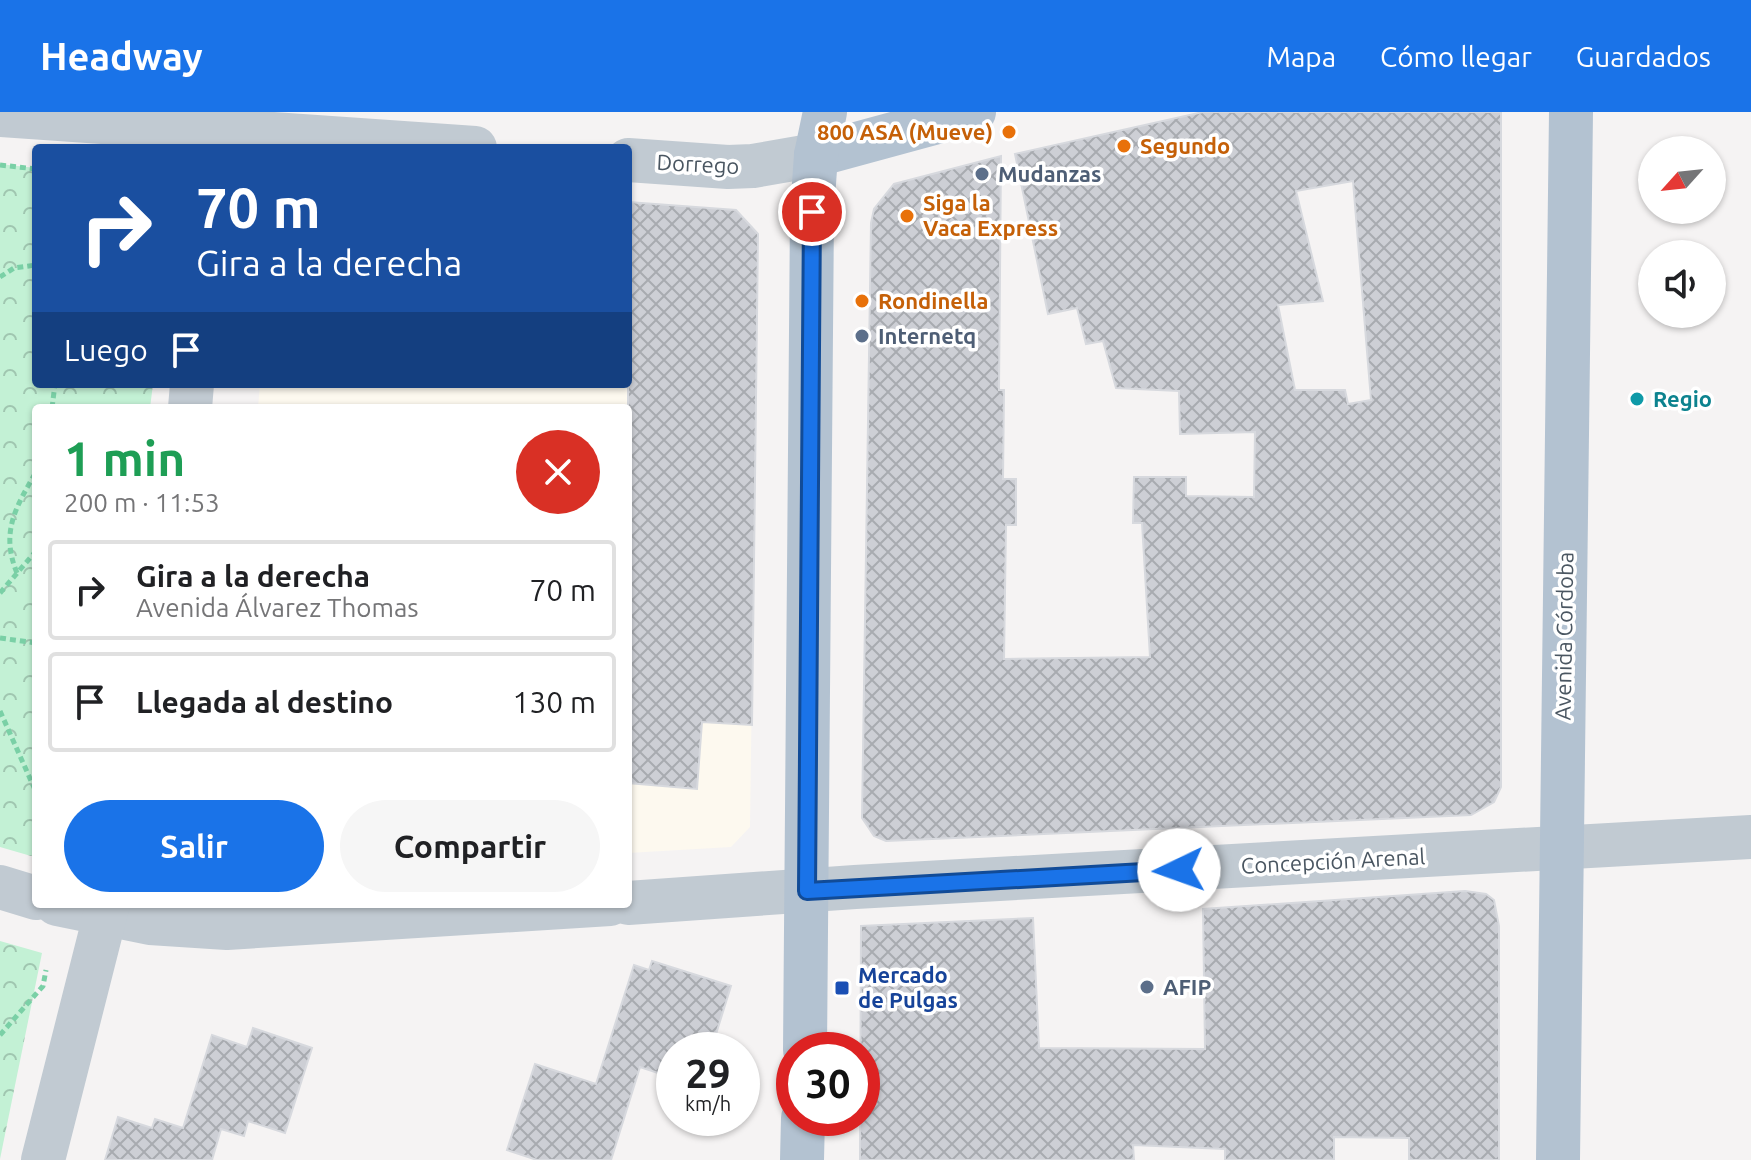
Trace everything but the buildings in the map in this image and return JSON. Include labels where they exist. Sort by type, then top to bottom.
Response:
[{"type":"main road","points":[[805,1032],[812,212],[816,155],[825,112]]},
{"type":"main road","points":[[816,155],[974,112]]},
{"type":"main road","name":"Avenida Córdoba","points":[[1558,1160],[1571,112]]},
{"type":"main road","points":[[802,1160],[803,1136]]},
{"type":"street","points":[[0,115],[214,138],[371,144]]},
{"type":"street","name":"Dorrego","points":[[632,160],[728,167],[816,155]]},
{"type":"street","name":"Concepción Arenal","points":[[632,903],[1751,837]]},
{"type":"street","points":[[0,887],[32,897]]},
{"type":"street","points":[[43,1160],[106,909],[150,923],[227,928],[546,908]]},
{"type":"path","points":[[0,165],[32,169]]},
{"type":"path","points":[[0,277],[14,268],[32,266]]},
{"type":"path","points":[[17,573],[8,547],[13,511],[32,479]]},
{"type":"path","points":[[0,593],[32,556]]},
{"type":"path","points":[[0,638],[32,642]]},
{"type":"path","points":[[0,711],[32,783]]},
{"type":"path","points":[[0,1035],[43,986],[46,970]]},
{"type":"shaded area","points":[[736,210],[758,234],[750,827],[731,847],[632,853],[632,404],[258,404],[260,388],[632,388],[632,378]]},
{"type":"green space","points":[[0,164],[32,168],[32,388],[152,388],[150,404],[32,404],[32,856],[0,847]]},
{"type":"green space","points":[[0,941],[42,953],[0,1159]]},
{"type":"place","name":"800 ASA (Mueve)","points":[[1009,132]]},
{"type":"place","name":"Segundo","points":[[1124,146]]},
{"type":"place","name":"Mudanzas","points":[[982,174]]},
{"type":"place","name":"Siga la Vaca Express","points":[[907,216]]},
{"type":"place","name":"Rondinella","points":[[862,301]]},
{"type":"place","name":"Internetq","points":[[862,336]]},
{"type":"place","name":"Regio","points":[[1637,399]]},
{"type":"place","name":"AFIP","points":[[1147,987]]},
{"type":"place","name":"Mercado de Pulgas","points":[[842,988]]},
{"type":"route","points":[[812,212],[807,891],[1179,870]]}]
